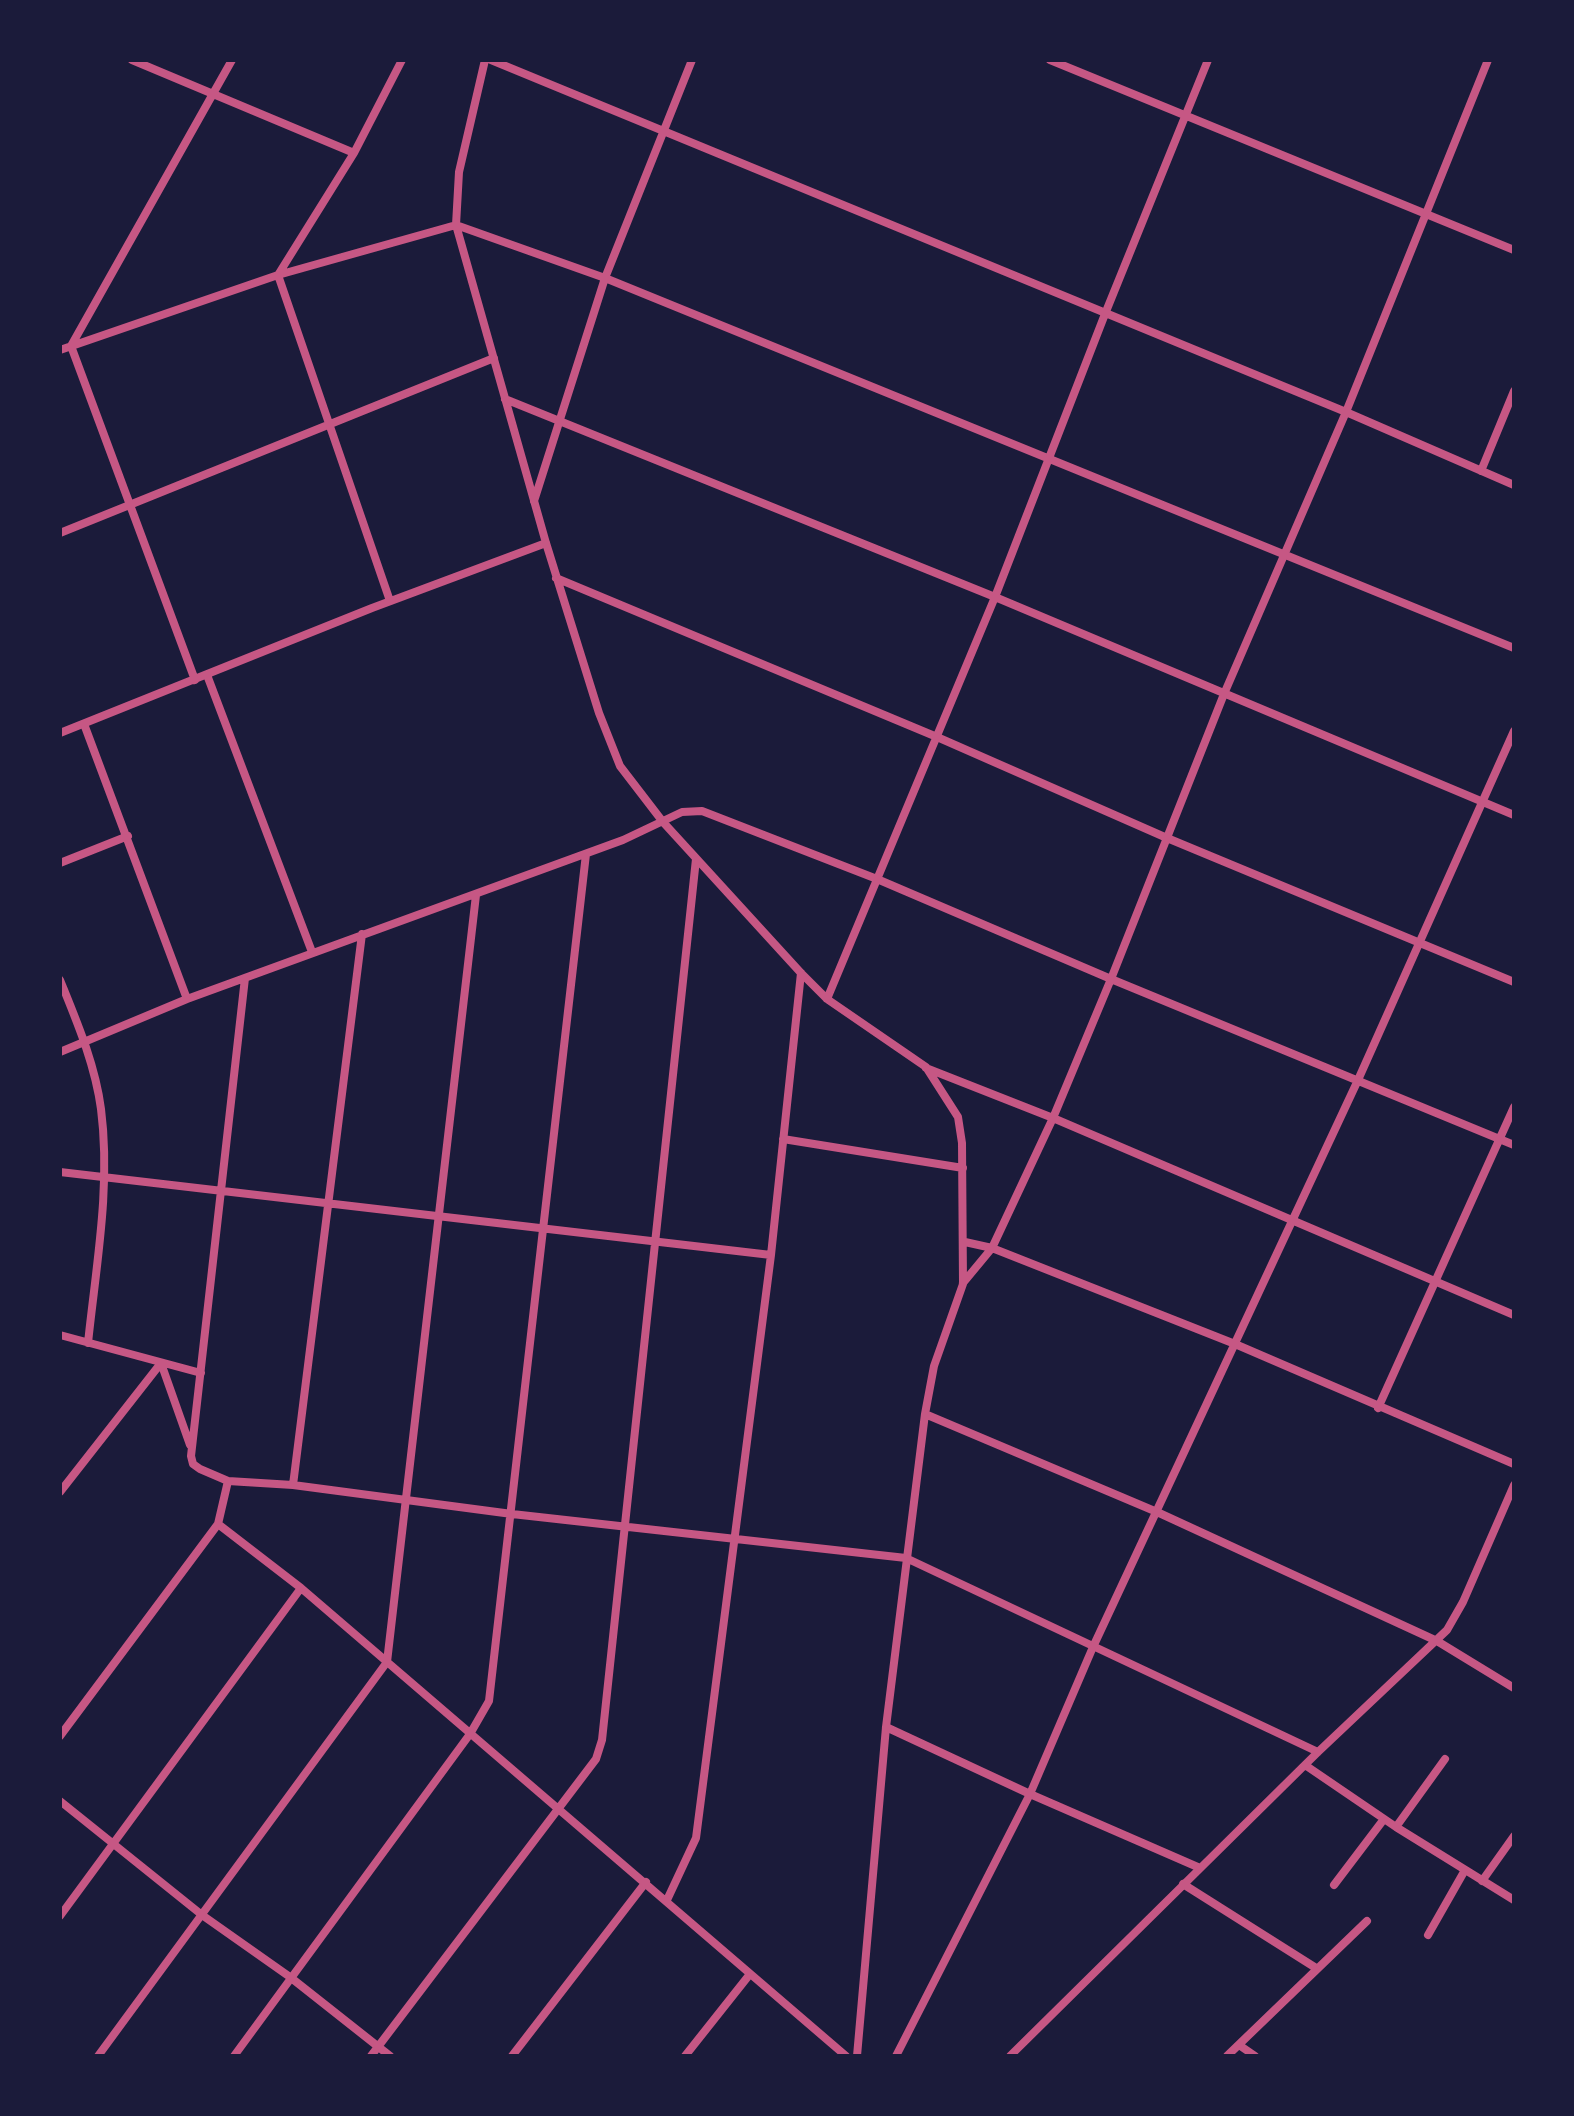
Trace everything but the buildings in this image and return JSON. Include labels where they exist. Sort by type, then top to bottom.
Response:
[{"type":"street","points":[[132,60],[354,153]]},
{"type":"street","points":[[195,680],[71,346],[232,60]]},
{"type":"street","points":[[278,275],[354,153],[402,60]]},
{"type":"street","points":[[1514,485],[1346,412],[663,129],[488,60],[459,172],[456,225],[556,578],[612,749],[663,822],[827,999],[926,1067],[1293,1219],[1514,1315]]},
{"type":"street","points":[[534,502],[580,348],[605,278],[692,60]]},
{"type":"street","points":[[1050,60],[1514,250]]},
{"type":"street","points":[[827,999],[995,597],[1047,459],[1208,60]]},
{"type":"street","points":[[963,1284],[992,1248],[1053,1118],[1224,694],[1346,412],[1488,60]]},
{"type":"street","points":[[60,350],[278,275],[456,225],[605,278],[1514,648]]},
{"type":"street","points":[[278,275],[390,601]]},
{"type":"street","points":[[60,533],[494,358]]},
{"type":"street","points":[[1481,471],[1514,391]]},
{"type":"street","points":[[505,399],[995,597],[1514,815]]},
{"type":"street","points":[[60,733],[390,601],[546,543]]},
{"type":"street","points":[[556,578],[1514,982]]},
{"type":"street","points":[[207,675],[312,952]]},
{"type":"street","points":[[84,724],[187,999]]},
{"type":"street","points":[[896,2056],[1030,1794],[1093,1647],[1358,1080],[1514,731]]},
{"type":"street","points":[[60,1052],[187,999],[586,854],[690,810],[702,811],[877,879],[1514,1145]]},
{"type":"street","points":[[60,863],[128,836]]},
{"type":"street","points":[[234,2056],[470,1734],[489,1701],[586,854]]},
{"type":"street","points":[[371,2056],[596,1759],[602,1740],[696,859]]},
{"type":"street","points":[[98,2056],[387,1662],[476,895]]},
{"type":"street","points":[[293,1485],[362,934]]},
{"type":"street","points":[[667,1900],[696,1838],[771,1255],[801,973]]},
{"type":"street","points":[[191,1449],[245,978]]},
{"type":"street","points":[[60,980],[85,1042],[101,1109],[105,1179],[88,1343]]},
{"type":"street","points":[[857,2056],[886,1727],[925,1414],[934,1366],[963,1284],[963,1168],[958,1117],[926,1067]]},
{"type":"street","points":[[1378,1408],[1514,1107]]},
{"type":"street","points":[[783,1139],[963,1168]]},
{"type":"street","points":[[60,1172],[771,1255]]},
{"type":"street","points":[[965,1242],[992,1248],[1235,1344],[1514,1464]]},
{"type":"street","points":[[60,1335],[201,1373]]},
{"type":"street","points":[[161,1363],[191,1449],[193,1464],[228,1481],[293,1485],[512,1514],[906,1558],[1318,1752]]},
{"type":"street","points":[[60,1492],[161,1363]]},
{"type":"street","points":[[925,1414],[1157,1512],[1437,1641],[1514,1688]]},
{"type":"street","points":[[60,1736],[218,1524],[228,1481]]},
{"type":"street","points":[[1010,2056],[1318,1752],[1447,1630],[1463,1602],[1514,1485]]},
{"type":"street","points":[[218,1524],[301,1588],[846,2056]]},
{"type":"street","points":[[60,1916],[301,1588]]},
{"type":"street","points":[[886,1727],[1200,1868]]},
{"type":"street","points":[[1396,1827],[1445,1759]]},
{"type":"street","points":[[1305,1765],[1396,1827],[1514,1900]]},
{"type":"street","points":[[60,1801],[202,1915],[290,1977],[390,2056]]},
{"type":"street","points":[[1334,1885],[1384,1819]]},
{"type":"street","points":[[1482,1881],[1514,1836]]},
{"type":"street","points":[[1428,1935],[1465,1870]]},
{"type":"street","points":[[512,2056],[646,1882]]},
{"type":"street","points":[[1183,1884],[1316,1968]]},
{"type":"street","points":[[1227,2056],[1367,1921]]},
{"type":"street","points":[[685,2056],[750,1974]]},
{"type":"street","points":[[1239,2045],[1255,2056]]}]
